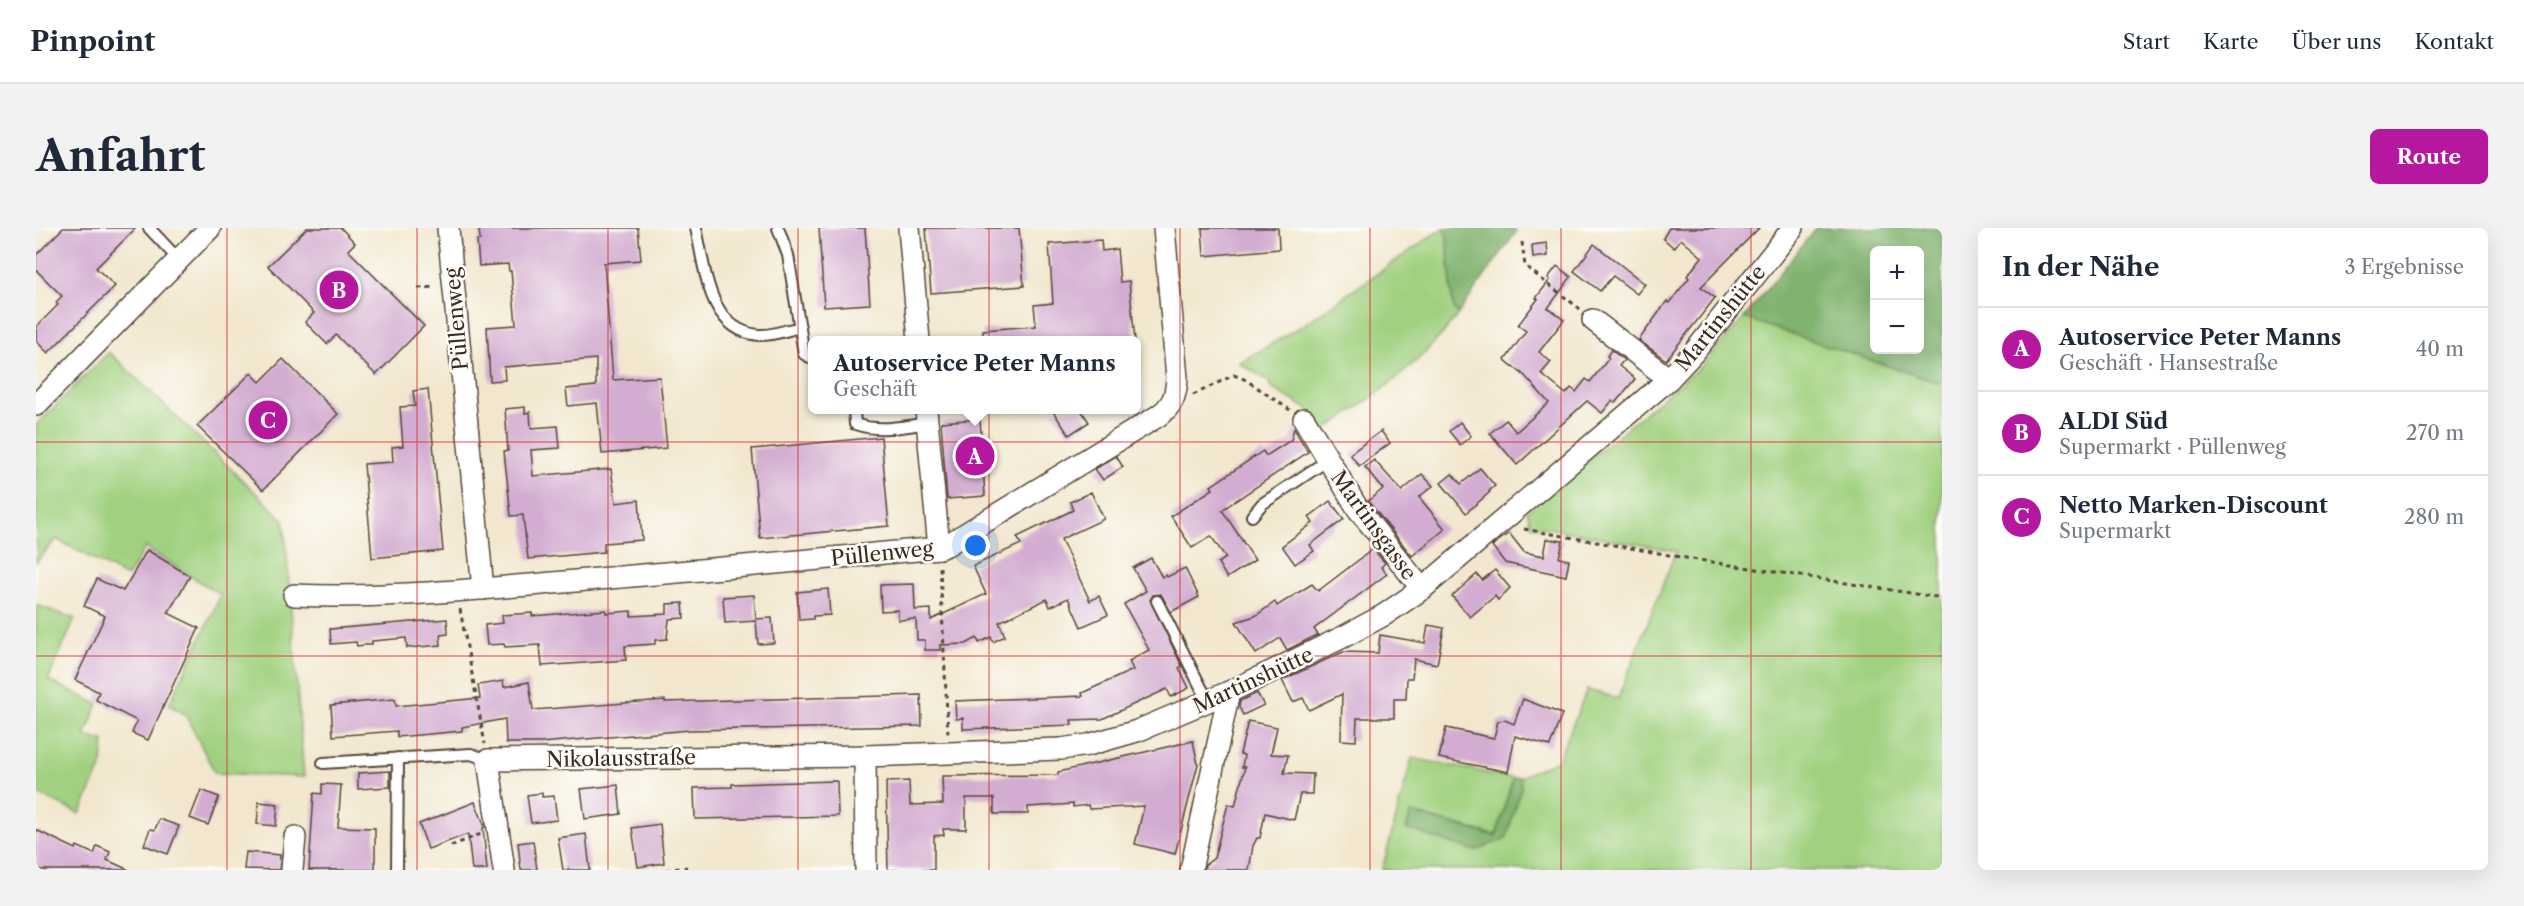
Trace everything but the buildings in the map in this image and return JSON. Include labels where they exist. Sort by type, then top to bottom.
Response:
[{"type":"street","points":[[36,405],[210,228]]},
{"type":"street","name":"Püllenweg","points":[[448,228],[483,589]]},
{"type":"street","points":[[909,228],[919,336]]},
{"type":"street","points":[[1164,228],[1177,378],[1176,394],[1168,409]]},
{"type":"street","name":"Martinshütte","points":[[865,756],[1088,745],[1137,731],[1229,692],[1346,636],[1390,612],[1422,589],[1500,524],[1669,379],[1695,351],[1793,228]]},
{"type":"street","name":"Martinshütte","points":[[1593,320],[1669,379]]},
{"type":"street","name":"Püllenweg","points":[[294,595],[364,596],[457,591],[939,548],[972,531],[1168,409]]},
{"type":"street","points":[[926,416],[939,548]]},
{"type":"street","name":"Martinsgasse","points":[[1304,419],[1358,509],[1422,589]]},
{"type":"street","points":[[1191,870],[1229,692]]},
{"type":"street","points":[[865,756],[866,870]]},
{"type":"street","name":"Nikolausstraße","points":[[488,760],[865,756]]},
{"type":"street","points":[[488,760],[504,870]]},
{"type":"street","points":[[292,870],[295,837]]},
{"type":"lane","points":[[149,228],[179,260]]},
{"type":"lane","points":[[696,228],[711,296],[727,321],[739,331],[761,335],[800,327]]},
{"type":"lane","points":[[778,228],[788,255],[804,354],[808,356]]},
{"type":"lane","points":[[854,414],[855,424],[863,427],[892,428],[926,416]]},
{"type":"lane","name":"Martinsgasse","points":[[1252,516],[1262,504],[1328,460]]},
{"type":"lane","points":[[1157,601],[1208,701]]},
{"type":"lane","points":[[323,763],[471,754],[488,760]]},
{"type":"lane","points":[[397,870],[398,758]]},
{"type":"path","points":[[1522,242],[1525,266],[1593,320]]},
{"type":"path","points":[[1168,409],[1227,376],[1234,375],[1246,380],[1304,419]]},
{"type":"path","points":[[1500,524],[1686,558],[1942,598]]},
{"type":"path","points":[[939,548],[949,752]]},
{"type":"path","points":[[457,591],[488,760]]},
{"type":"path","points":[[451,846],[499,826]]},
{"type":"path","points":[[666,870],[687,867]]},
{"type":"green space","points":[[1446,228],[1453,307],[1458,314],[1429,348],[1396,379],[1322,432],[1309,410],[1270,387],[1269,381],[1239,363],[1303,325]]},
{"type":"green space","points":[[1446,228],[1515,228],[1516,232],[1458,314],[1453,307]]},
{"type":"green space","points":[[1816,228],[1942,228],[1942,384],[1744,318]]},
{"type":"green space","points":[[1744,318],[1942,384],[1942,870],[1382,870],[1412,758],[1513,778],[1496,835],[1506,838],[1521,788],[1520,777],[1558,760],[1587,690],[1618,698],[1676,551],[1531,525],[1527,511],[1702,365]]},
{"type":"green space","points":[[109,352],[284,520],[304,777],[215,773],[185,714],[169,705],[221,595],[145,547],[127,577],[56,539],[36,562],[36,425]]},
{"type":"green space","points":[[36,605],[75,619],[48,680],[98,704],[85,736],[104,741],[102,765],[80,814],[36,793]]},
{"type":"green space","points":[[1520,777],[1521,788],[1506,838],[1476,851],[1406,829],[1411,813],[1496,836],[1513,778]]},
{"type":"place","name":"ALDI Süd","points":[[339,290]]},
{"type":"place","name":"Netto Marken-Discount","points":[[268,420]]},
{"type":"place","name":"Autoservice Peter Manns","points":[[975,456]]}]
